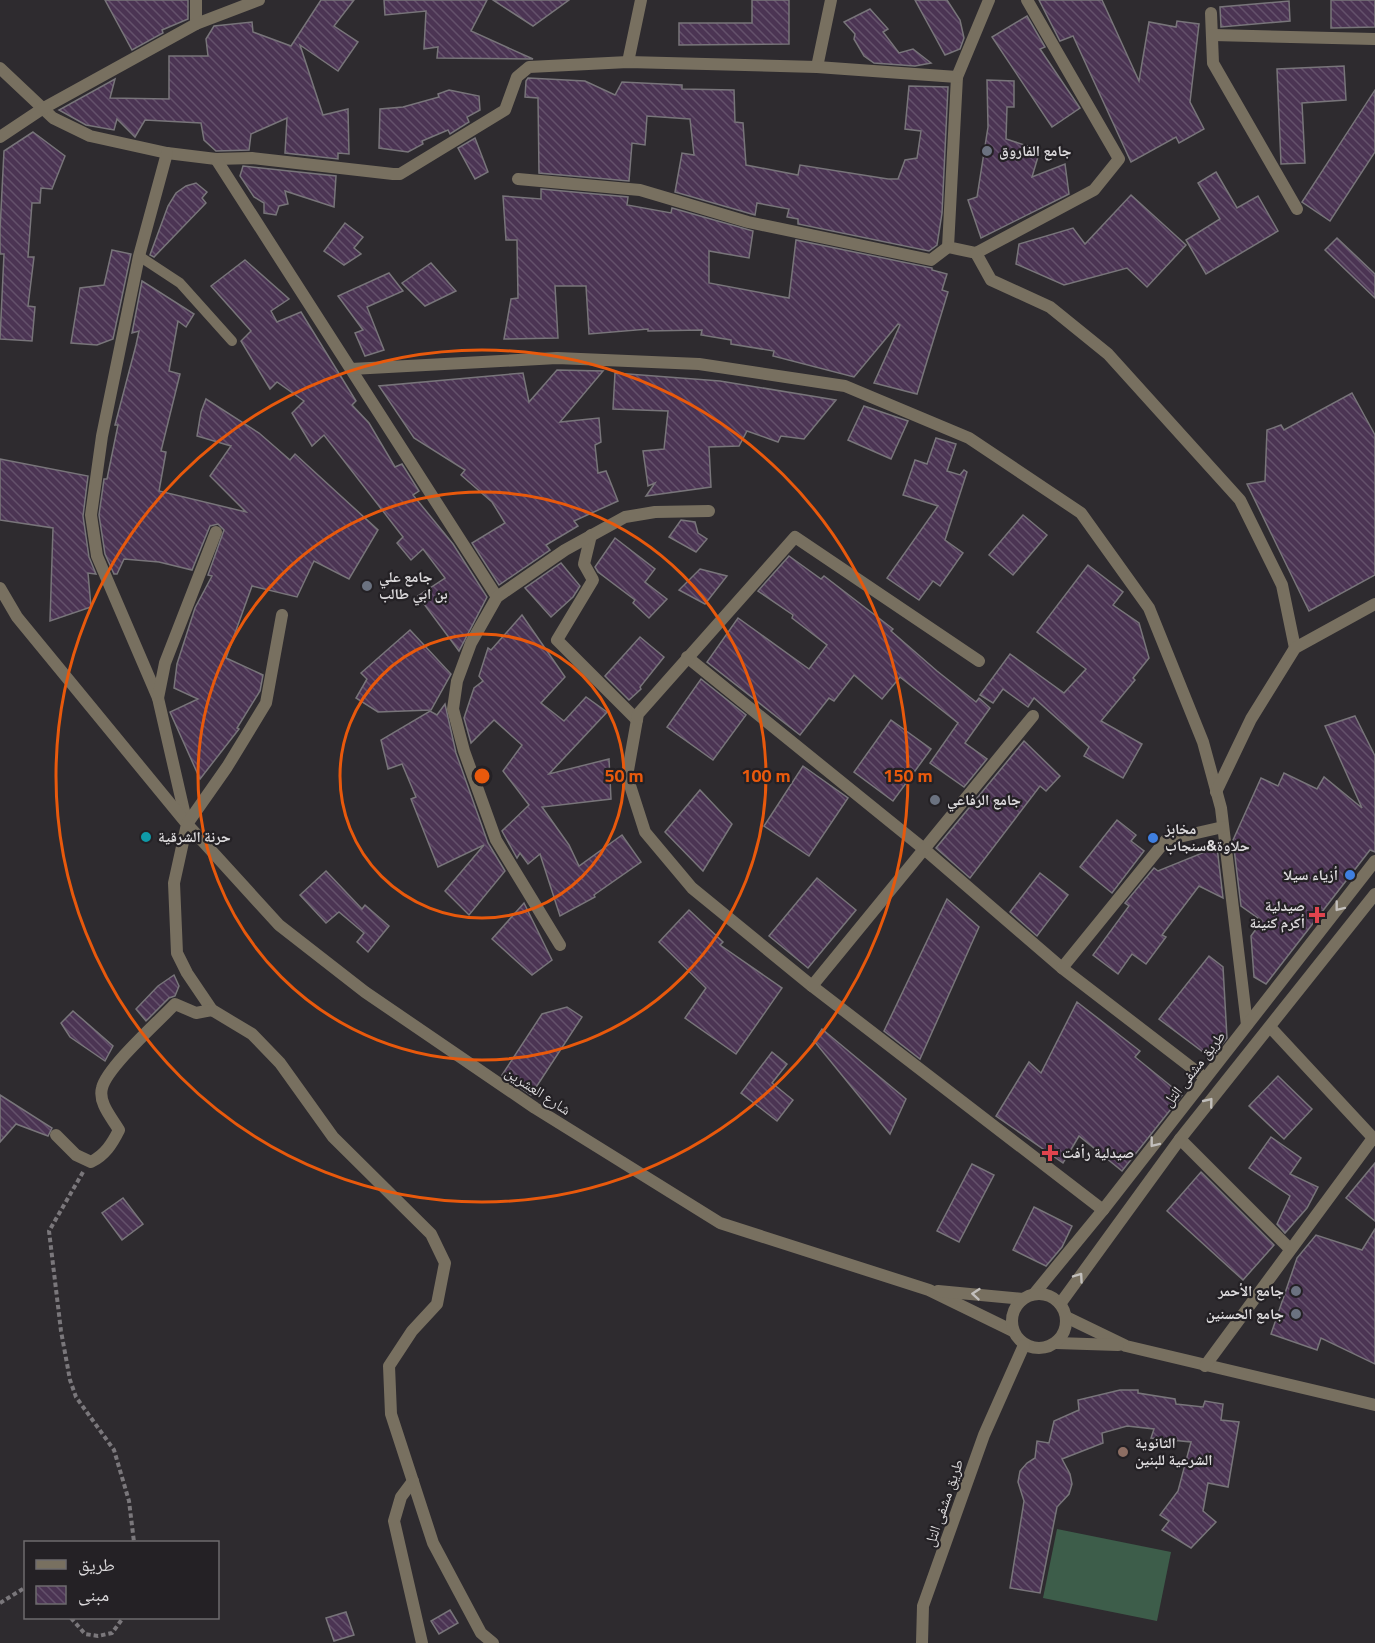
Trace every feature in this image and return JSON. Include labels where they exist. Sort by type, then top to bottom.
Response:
[{"type":"street","points":[[196,0],[196,24]]},
{"type":"street","points":[[0,137],[42,109],[196,24],[259,0]]},
{"type":"street","points":[[628,62],[641,0]]},
{"type":"street","points":[[817,67],[831,0]]},
{"type":"street","points":[[948,247],[957,76],[989,0]]},
{"type":"street","points":[[518,179],[640,190],[748,222],[931,260],[948,247],[976,253],[1094,190],[1119,159],[1027,0]]},
{"type":"street","points":[[1210,13],[1214,35],[1213,63],[1297,208]]},
{"type":"street","points":[[1214,35],[1375,40]]},
{"type":"street","points":[[0,68],[53,118],[90,136],[166,153],[216,159],[252,158],[400,174],[505,110],[517,76],[529,67],[628,62],[817,67],[957,76]]},
{"type":"street","points":[[166,153],[139,256],[102,436],[91,515],[97,556],[158,698],[187,824]]},
{"type":"street","points":[[216,159],[497,597]]},
{"type":"street","points":[[976,253],[991,280],[1050,307],[1108,354],[1240,500],[1282,585],[1295,648]]},
{"type":"street","points":[[351,369],[557,358],[699,364],[844,386],[969,438],[1081,513],[1149,608],[1203,742],[1223,827],[1247,1025]]},
{"type":"street","points":[[560,945],[496,840],[464,751],[453,709],[457,681],[471,643],[497,597],[591,535],[625,517],[655,512],[709,512]]},
{"type":"street","points":[[158,698],[165,663],[216,532]]},
{"type":"street","points":[[591,535],[585,564],[593,579],[557,640],[637,720]]},
{"type":"street","points":[[979,661],[795,537],[638,714],[627,776],[645,832],[692,888],[812,986],[1103,1210]]},
{"type":"street","name":"شارع العشرين","points":[[0,588],[17,617],[187,824],[279,925],[365,992],[545,1114],[720,1223],[929,1290]]},
{"type":"street","points":[[1216,792],[1251,719],[1295,648],[1375,604]]},
{"type":"street","points":[[282,615],[266,703],[227,767],[187,824],[174,883],[177,953],[212,1010],[252,1034],[280,1063],[333,1137],[431,1234],[445,1263],[437,1304],[412,1331],[389,1366],[391,1414],[434,1543],[481,1633],[493,1643]]},
{"type":"street","points":[[687,657],[924,849],[1062,969],[1205,1078]]},
{"type":"street","points":[[812,986],[1033,716]]},
{"type":"street","points":[[1062,969],[1166,840],[1223,827]]},
{"type":"street","name":"طريق مشفى التل","points":[[1029,1296],[1103,1210],[1375,861]]},
{"type":"street","points":[[1060,1304],[1180,1139],[1271,1028],[1375,894]]},
{"type":"street","points":[[56,1134],[76,1155],[91,1162],[112,1144],[119,1130],[104,1107],[102,1088],[112,1070],[175,1004],[196,1013],[212,1010]]},
{"type":"street","points":[[1205,1366],[1374,1139],[1271,1028]]},
{"type":"street","points":[[1180,1139],[1290,1249]]},
{"type":"street","points":[[929,1290],[1049,1296],[1060,1304],[1066,1317],[1064,1331],[1056,1342]]},
{"type":"street","points":[[929,1290],[1012,1330],[1024,1345],[1038,1349],[1056,1342],[1126,1346],[1375,1405]]},
{"type":"street","points":[[1012,1330],[1011,1319],[1015,1307],[1029,1296]]},
{"type":"street","points":[[1066,1317],[1126,1346]]},
{"type":"street","name":"طريق مشفى التل","points":[[922,1643],[923,1606],[984,1435],[1024,1345]]},
{"type":"street","points":[[413,1481],[401,1497],[394,1521],[422,1643]]},
{"type":"lane","points":[[139,256],[180,283],[232,341]]},
{"type":"path","points":[[91,1162],[74,1185],[49,1231],[54,1278],[70,1380],[86,1413],[114,1450],[129,1501],[134,1541]]},
{"type":"path","points":[[0,1603],[24,1588]]},
{"type":"path","points":[[73,1619],[85,1634],[98,1636],[112,1634],[122,1619]]},
{"type":"green space","points":[[1057,1529],[1171,1552],[1157,1621],[1043,1598]]},
{"type":"building","points":[[105,0],[188,0],[188,19],[162,30],[163,33],[132,50]]},
{"type":"building","points":[[321,0],[354,0],[334,26],[358,42],[338,71],[300,45],[323,115],[348,109],[349,154],[338,153],[338,159],[285,153],[287,118],[251,134],[249,150],[216,151],[204,140],[201,123],[145,120],[135,137],[117,119],[114,130],[86,125],[59,110],[115,79],[110,98],[169,99],[169,56],[208,56],[206,39],[214,26],[252,22],[253,32],[291,46]]},
{"type":"building","points":[[384,0],[487,0],[471,31],[533,59],[437,58],[438,47],[424,49],[426,11],[385,15]]},
{"type":"building","points":[[493,0],[569,0],[533,26]]},
{"type":"building","points":[[752,0],[789,0],[789,44],[679,45],[679,23],[752,23]]},
{"type":"building","points":[[915,0],[947,0],[960,20],[964,38],[960,49],[945,55]]},
{"type":"building","points":[[1039,0],[1102,0],[1139,81],[1149,22],[1176,27],[1177,21],[1199,24],[1190,102],[1204,129],[1179,143],[1176,137],[1131,162],[1073,36],[1060,41]]},
{"type":"building","points":[[1331,0],[1375,0],[1375,27],[1331,28]]},
{"type":"building","points":[[1289,1],[1290,21],[1221,27],[1220,7]]},
{"type":"building","points":[[870,9],[888,29],[883,32],[899,53],[913,49],[931,63],[915,66],[874,63],[864,56],[854,39],[855,34],[844,22]]},
{"type":"building","points":[[1027,16],[1045,47],[1040,49],[1080,108],[1052,127],[992,37]]},
{"type":"building","points":[[1344,66],[1346,100],[1302,103],[1305,163],[1281,164],[1277,69]]},
{"type":"building","points":[[528,78],[585,81],[615,95],[622,82],[682,85],[682,89],[734,90],[735,122],[743,123],[746,165],[798,175],[800,165],[888,179],[898,179],[905,160],[917,158],[921,131],[905,129],[909,86],[948,87],[942,213],[937,245],[929,251],[798,224],[798,219],[787,217],[789,209],[757,203],[755,215],[675,192],[682,153],[694,155],[690,119],[647,116],[645,145],[632,143],[629,181],[539,173],[538,98],[525,97]]},
{"type":"building","points":[[987,80],[1014,81],[1014,107],[1007,107],[1006,139],[1040,150],[1032,177],[1065,164],[1069,194],[981,238],[968,200],[977,197],[988,127]]},
{"type":"building","points":[[449,90],[479,96],[480,110],[467,117],[469,122],[450,134],[448,130],[422,141],[423,144],[408,152],[379,148],[380,109],[403,107],[439,97],[438,94]]},
{"type":"building","points":[[1375,90],[1375,152],[1330,221],[1302,202]]},
{"type":"building","points":[[33,132],[65,156],[52,189],[41,188],[40,203],[32,203],[28,257],[34,257],[28,306],[35,307],[32,341],[0,339],[4,254],[0,254],[0,230],[4,151]]},
{"type":"building","points":[[475,138],[488,172],[475,179],[458,148]]},
{"type":"building","points":[[243,166],[336,176],[334,207],[285,191],[288,204],[279,206],[276,215],[264,213],[264,203],[254,197],[240,176]]},
{"type":"building","points":[[1216,172],[1237,208],[1258,196],[1278,231],[1206,274],[1186,240],[1220,219],[1198,183]]},
{"type":"building","points":[[196,183],[207,192],[202,198],[206,203],[154,257],[150,255],[168,206],[176,193]]},
{"type":"building","points":[[541,189],[628,197],[627,205],[671,213],[672,208],[753,231],[749,258],[709,251],[709,283],[789,298],[796,240],[932,268],[932,270],[947,274],[942,290],[948,292],[917,394],[874,383],[900,325],[898,324],[854,377],[773,356],[774,351],[731,344],[731,340],[701,335],[702,330],[648,331],[648,329],[589,334],[586,286],[555,286],[558,338],[504,339],[511,299],[518,298],[517,240],[506,240],[503,196],[541,199]]},
{"type":"building","points":[[1131,195],[1186,245],[1147,287],[1127,268],[1064,285],[1016,264],[1019,244],[1073,228],[1085,244]]},
{"type":"building","points":[[345,223],[363,237],[354,248],[361,254],[344,265],[324,251]]},
{"type":"building","points":[[1337,238],[1375,274],[1375,298],[1325,250]]},
{"type":"building","points":[[112,250],[131,254],[113,339],[97,345],[71,343],[80,288],[104,285]]},
{"type":"building","points":[[245,260],[289,299],[271,311],[277,322],[301,312],[356,401],[352,405],[369,423],[395,467],[402,464],[419,491],[413,495],[453,544],[487,597],[459,651],[418,596],[445,578],[423,549],[411,560],[397,543],[403,537],[324,435],[312,446],[292,413],[304,401],[277,382],[270,389],[241,341],[251,331],[211,286]]},
{"type":"building","points":[[431,263],[456,291],[425,306],[402,283]]},
{"type":"building","points":[[389,273],[403,291],[367,307],[384,350],[365,356],[355,333],[363,330],[338,296]]},
{"type":"building","points":[[142,281],[194,314],[186,327],[178,321],[169,371],[180,374],[161,451],[166,452],[159,491],[246,512],[210,476],[231,446],[197,436],[206,399],[259,433],[290,460],[295,454],[378,530],[349,579],[314,561],[297,597],[252,586],[226,658],[263,675],[260,691],[237,728],[239,729],[200,779],[170,712],[198,699],[174,688],[177,664],[195,608],[212,576],[208,575],[224,530],[218,524],[210,526],[192,570],[159,562],[124,559],[117,574],[114,574],[105,554],[99,515],[104,479],[107,479],[118,425],[115,425],[139,331],[132,333]]},
{"type":"building","points":[[557,370],[603,371],[560,422],[599,418],[601,442],[595,445],[598,473],[606,471],[618,501],[574,521],[578,526],[546,545],[550,550],[499,585],[472,543],[505,523],[492,502],[461,475],[465,470],[414,438],[379,386],[523,373],[529,402]]},
{"type":"building","points":[[615,373],[720,381],[836,400],[804,439],[781,436],[778,442],[747,431],[739,446],[709,447],[711,487],[646,496],[655,483],[648,486],[643,451],[664,449],[668,411],[613,409]]},
{"type":"building","points":[[1352,393],[1375,435],[1375,575],[1309,611],[1247,484],[1265,481],[1267,430],[1281,425],[1284,430]]},
{"type":"building","points":[[864,406],[908,421],[891,459],[848,440]]},
{"type":"building","points":[[936,438],[956,444],[947,471],[960,475],[964,470],[967,472],[945,540],[963,553],[940,586],[933,581],[919,600],[887,578],[938,506],[903,495],[915,460],[927,464]]},
{"type":"building","points":[[0,459],[88,476],[83,516],[89,557],[96,574],[88,573],[91,607],[50,621],[53,528],[0,520]]},
{"type":"building","points":[[1023,515],[1047,535],[1013,575],[989,555]]},
{"type":"building","points":[[681,520],[695,522],[698,533],[707,539],[696,552],[669,537]]},
{"type":"building","points":[[615,538],[655,569],[645,582],[667,599],[649,618],[633,603],[635,600],[598,572],[595,567]]},
{"type":"building","points":[[789,556],[821,579],[824,576],[893,629],[891,631],[937,671],[976,702],[979,698],[990,708],[965,743],[987,759],[964,787],[930,763],[958,723],[900,677],[882,699],[854,675],[834,701],[829,698],[800,735],[707,662],[738,618],[809,669],[827,645],[792,618],[793,615],[758,591]]},
{"type":"building","points":[[561,563],[580,586],[573,597],[551,617],[525,588]]},
{"type":"building","points":[[1088,565],[1123,592],[1113,605],[1139,623],[1149,658],[1133,678],[1135,680],[1101,721],[1142,744],[1123,778],[1084,756],[1089,747],[1034,698],[1028,707],[1003,689],[993,703],[980,695],[1010,654],[1064,693],[1086,669],[1037,632]]},
{"type":"building","points":[[700,569],[727,576],[705,604],[679,590]]},
{"type":"building","points":[[522,615],[565,677],[541,703],[564,721],[586,697],[607,712],[549,774],[609,759],[611,799],[542,807],[569,845],[579,866],[622,835],[641,862],[594,895],[595,897],[560,916],[540,854],[528,864],[520,853],[517,858],[502,831],[529,805],[503,771],[522,745],[494,720],[471,743],[464,718],[474,688],[483,681],[479,676],[488,648],[491,650]]},
{"type":"building","points":[[410,630],[451,674],[431,710],[378,712],[356,698],[367,679],[361,673]]},
{"type":"building","points":[[640,637],[664,657],[640,687],[641,689],[629,700],[605,676]]},
{"type":"building","points":[[701,679],[746,715],[713,760],[667,727]]},
{"type":"building","points":[[445,704],[456,753],[488,843],[505,871],[469,915],[445,891],[484,845],[438,867],[411,799],[416,797],[402,764],[388,769],[381,740],[430,711],[437,715]]},
{"type":"building","points":[[1355,716],[1375,756],[1375,852],[1370,850],[1266,984],[1254,977],[1251,936],[1262,921],[1241,906],[1233,840],[1261,778],[1278,786],[1284,773],[1317,789],[1324,777],[1362,808],[1325,726]]},
{"type":"building","points":[[891,720],[931,749],[893,801],[854,772]]},
{"type":"building","points":[[1024,741],[1060,776],[1046,791],[1040,786],[970,878],[936,848]]},
{"type":"building","points":[[803,766],[848,798],[809,856],[764,826]]},
{"type":"building","points":[[700,790],[732,824],[703,871],[665,832]]},
{"type":"building","points":[[1117,820],[1136,835],[1131,841],[1144,851],[1112,893],[1080,867]]},
{"type":"building","points":[[1217,847],[1223,898],[1199,886],[1162,935],[1166,937],[1146,964],[1132,954],[1118,974],[1093,955],[1129,906],[1125,903],[1154,868],[1158,871]]},
{"type":"building","points":[[326,871],[362,909],[365,905],[389,926],[368,952],[357,942],[364,933],[339,912],[326,923],[300,895]]},
{"type":"building","points":[[1040,873],[1068,895],[1037,936],[1010,912]]},
{"type":"building","points":[[817,878],[856,910],[808,968],[769,936]]},
{"type":"building","points":[[947,899],[979,927],[920,1059],[884,1031]]},
{"type":"building","points":[[524,903],[552,960],[532,975],[492,939]]},
{"type":"building","points":[[689,910],[723,942],[720,945],[782,988],[736,1054],[685,1018],[706,988],[659,942]]},
{"type":"building","points":[[1209,956],[1223,967],[1227,1038],[1211,1058],[1159,1019]]},
{"type":"building","points":[[174,975],[179,986],[175,996],[169,998],[146,1021],[136,1009],[158,986]]},
{"type":"building","points":[[1077,1002],[1140,1051],[1135,1057],[1182,1095],[1122,1171],[1079,1136],[1063,1163],[996,1116],[1029,1062],[1041,1073]]},
{"type":"building","points":[[567,1007],[582,1017],[531,1095],[502,1075],[542,1014]]},
{"type":"building","points":[[73,1011],[113,1046],[105,1061],[70,1037],[61,1023]]},
{"type":"building","points":[[822,1029],[906,1099],[890,1134],[814,1041]]},
{"type":"building","points":[[772,1052],[787,1064],[772,1083],[793,1100],[777,1121],[741,1093]]},
{"type":"building","points":[[1278,1076],[1312,1109],[1284,1139],[1249,1106]]},
{"type":"building","points":[[0,1095],[52,1128],[48,1136],[16,1124],[0,1142]]},
{"type":"building","points":[[1271,1137],[1301,1158],[1290,1174],[1318,1187],[1307,1208],[1285,1233],[1277,1224],[1290,1196],[1249,1168]]},
{"type":"building","points":[[1375,1163],[1375,1221],[1346,1198]]},
{"type":"building","points":[[972,1164],[994,1175],[959,1242],[937,1231]]},
{"type":"building","points":[[1201,1172],[1274,1245],[1243,1280],[1167,1211]]},
{"type":"building","points":[[123,1198],[143,1224],[122,1240],[102,1213]]},
{"type":"building","points":[[1034,1207],[1072,1226],[1062,1247],[1046,1266],[1013,1250]]},
{"type":"building","points":[[1375,1229],[1375,1364],[1321,1338],[1317,1350],[1271,1334],[1297,1258],[1316,1235],[1362,1250]]},
{"type":"building","points":[[1120,1390],[1138,1390],[1138,1393],[1175,1399],[1176,1404],[1203,1407],[1205,1401],[1223,1404],[1221,1420],[1239,1422],[1228,1487],[1208,1483],[1203,1511],[1216,1522],[1191,1548],[1162,1530],[1169,1521],[1160,1515],[1178,1491],[1191,1442],[1151,1438],[1154,1429],[1127,1426],[1102,1433],[1103,1443],[1062,1459],[1070,1474],[1072,1484],[1069,1494],[1057,1507],[1040,1593],[1010,1588],[1024,1501],[1018,1482],[1020,1471],[1035,1458],[1037,1441],[1049,1443],[1054,1421],[1079,1410],[1078,1400]]},
{"type":"building","points":[[450,1610],[458,1623],[439,1634],[431,1621]]},
{"type":"building","points":[[346,1612],[354,1635],[334,1641],[326,1618]]},
{"type":"place","name":"جامع الفاروق","points":[[987,151]]},
{"type":"place","name":"جامع علي بن ابي طالب","points":[[367,586]]},
{"type":"place","name":"جامع الرفاعي","points":[[935,800]]},
{"type":"place","name":"حرنة الشرقية","points":[[146,837]]},
{"type":"place","name":"مخابز حلاوة&سنجاب","points":[[1153,838]]},
{"type":"place","name":"أزياء سيلا","points":[[1350,875]]},
{"type":"place","name":"صيدلية أكرم كنينة","points":[[1317,915]]},
{"type":"place","name":"صيدلية رأفت","points":[[1050,1153]]},
{"type":"place","name":"جامع الأحمر","points":[[1296,1291]]},
{"type":"place","name":"جامع الحسنين","points":[[1296,1314]]},
{"type":"place","name":"الثانوية الشرعية للبنين","points":[[1123,1452]]}]
